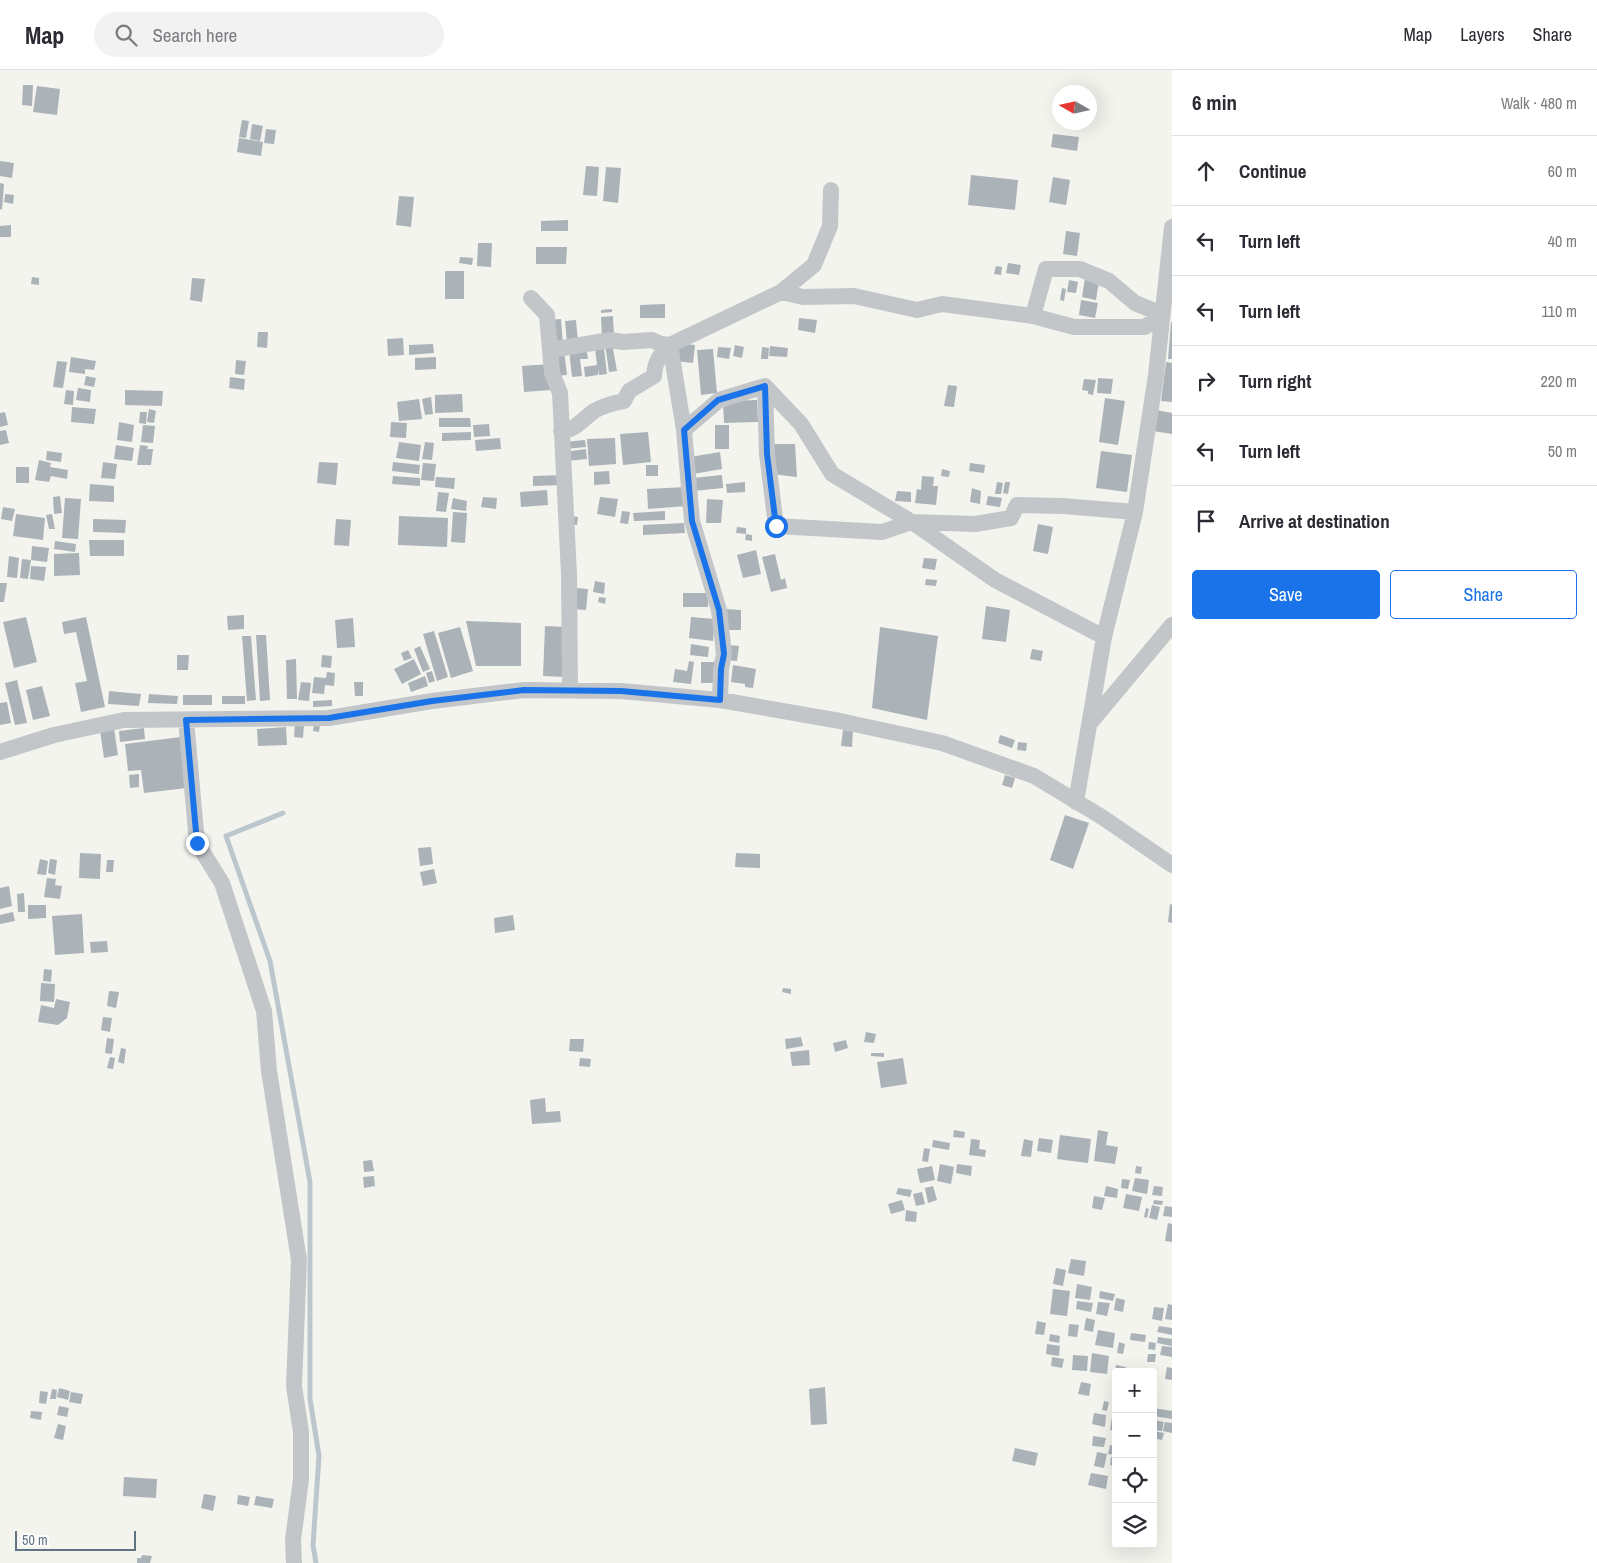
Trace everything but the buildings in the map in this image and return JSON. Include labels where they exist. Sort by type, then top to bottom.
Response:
[{"type":"street","points":[[561,431],[571,430],[595,410],[607,404],[624,401],[629,391],[654,376],[657,359],[670,345],[781,292],[814,265],[830,226],[831,190]]},
{"type":"street","points":[[1076,802],[1104,637],[1135,512],[1156,375],[1172,227]]},
{"type":"street","points":[[1034,316],[1046,270],[1080,269],[1109,281],[1135,303],[1162,314]]},
{"type":"street","points":[[781,292],[803,297],[854,296],[917,310],[942,304],[1034,316],[1074,326],[1145,327],[1162,314]]},
{"type":"street","points":[[531,298],[547,315],[552,373],[560,393],[561,431],[566,480],[570,690]]},
{"type":"street","points":[[551,350],[610,340],[622,342],[652,340],[670,345]]},
{"type":"street","points":[[670,345],[684,430],[692,521],[719,610],[724,654],[721,669],[720,700]]},
{"type":"street","points":[[765,386],[767,454],[776,526],[882,532],[912,522],[975,524],[1011,518],[1017,505],[1063,506],[1135,512]]},
{"type":"street","points":[[684,430],[718,400],[765,386]]},
{"type":"street","points":[[765,386],[801,424],[832,474],[912,522],[995,580],[1104,637]]},
{"type":"street","points":[[1089,724],[1172,625]]},
{"type":"street","points":[[0,752],[54,735],[124,720],[329,718],[432,701],[524,690],[621,691],[720,700],[840,721],[942,743],[1034,776],[1172,865]]},
{"type":"street","points":[[186,720],[197,843],[222,883],[264,1011],[269,1071],[299,1260],[294,1386],[301,1432],[301,1450],[300,1479],[293,1540],[294,1563]]},
{"type":"waterway","points":[[283,813],[226,836],[270,961],[310,1182],[310,1399],[319,1456],[313,1545],[316,1563]]},
{"type":"route","points":[[197,843],[186,720],[329,718],[432,701],[524,690],[621,691],[720,700],[721,669],[724,654],[719,610],[692,521],[684,430],[718,400],[765,386],[767,454],[776,526]]}]
